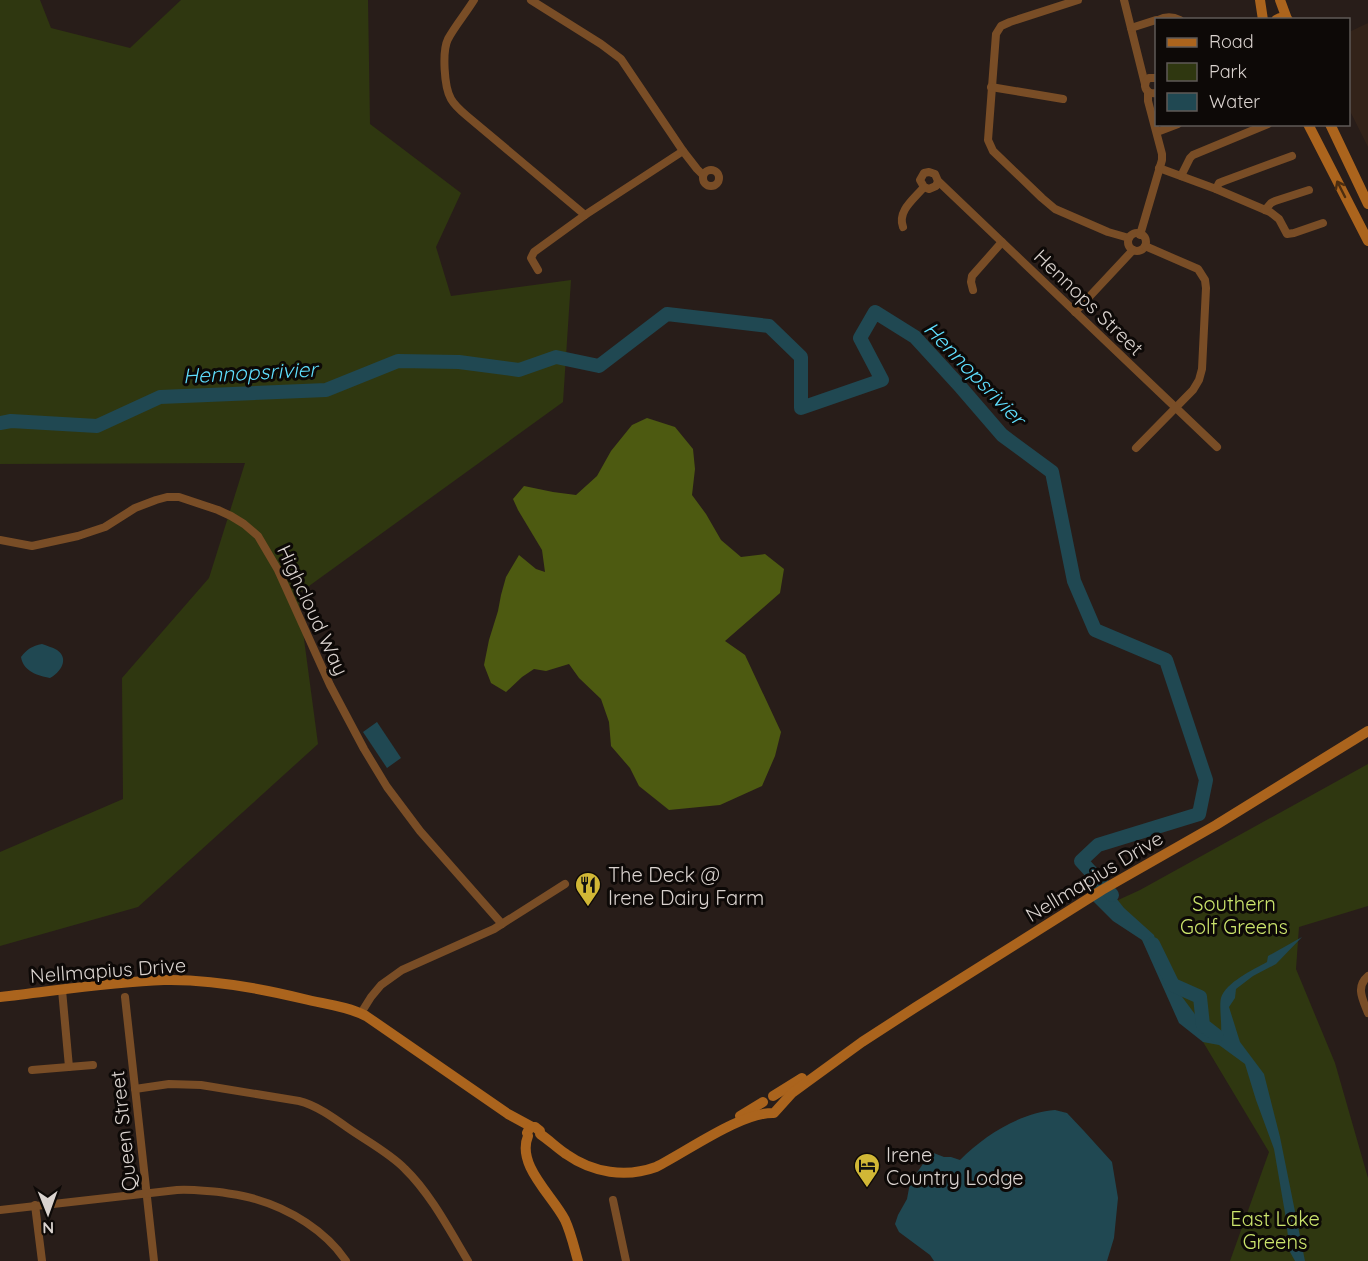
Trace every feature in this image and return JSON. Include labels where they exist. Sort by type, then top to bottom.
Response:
[{"type":"main road","points":[[1260,0],[1263,18]]},
{"type":"main road","points":[[1280,0],[1288,18]]},
{"type":"main road","points":[[1309,126],[1368,241]]},
{"type":"main road","points":[[1331,126],[1368,204]]},
{"type":"main road","name":"Nellmapius Drive","points":[[768,1103],[774,1113],[800,1087],[916,1007],[1112,884],[1216,825],[1368,731]]},
{"type":"main road","name":"Nellmapius Drive","points":[[0,997],[163,980],[202,982],[286,994],[360,1013],[508,1114],[533,1135],[575,1160],[592,1167],[617,1172],[638,1172],[656,1167],[743,1120],[824,1064],[842,1056]]},
{"type":"main road","points":[[533,1135],[526,1156],[533,1173],[570,1230],[578,1261]]},
{"type":"street","points":[[474,0],[447,43],[445,60],[451,99],[467,116],[585,215]]},
{"type":"street","points":[[531,0],[602,44],[621,59],[683,151],[703,175]]},
{"type":"street","points":[[1078,0],[1010,22],[1001,26],[996,34],[989,144],[993,151],[1055,209],[1108,232],[1129,238],[1135,234],[1140,235],[1145,239],[1145,246]]},
{"type":"street","points":[[1124,0],[1139,60],[1153,84],[1155,121]]},
{"type":"street","points":[[1131,28],[1155,21]]},
{"type":"street","points":[[991,87],[1063,99]]},
{"type":"street","points":[[1140,235],[1162,154],[1156,126]]},
{"type":"street","points":[[1158,132],[1173,126]]},
{"type":"street","points":[[1181,176],[1193,155],[1263,126]]},
{"type":"street","points":[[538,270],[531,258],[534,252],[585,215],[683,151]]},
{"type":"street","points":[[1216,189],[1219,183],[1292,156]]},
{"type":"street","points":[[1159,168],[1265,210],[1279,219],[1287,234],[1323,223]]},
{"type":"street","points":[[927,172],[934,174],[938,181],[932,189],[924,187],[921,178],[927,172]]},
{"type":"street","name":"Hennops Street","points":[[938,181],[1217,447]]},
{"type":"street","points":[[903,227],[902,214],[924,187]]},
{"type":"street","points":[[1265,210],[1275,201],[1309,190]]},
{"type":"street","points":[[1129,238],[1129,245],[1133,250]]},
{"type":"street","points":[[973,290],[970,282],[972,276],[1002,242]]},
{"type":"street","points":[[1075,312],[1133,250],[1140,250],[1145,246]]},
{"type":"street","points":[[1136,448],[1197,384],[1202,369],[1206,288],[1205,280],[1198,269],[1145,246]]},
{"type":"street","name":"Highcloud Way","points":[[0,540],[32,546],[78,536],[105,527],[132,510],[167,497],[179,497],[218,510],[244,524],[258,536],[278,570],[330,685],[387,787],[420,831],[502,924]]},
{"type":"street","points":[[360,1013],[381,986],[402,970],[494,929],[565,884]]},
{"type":"street","points":[[1368,976],[1363,980],[1361,990],[1368,1013]]},
{"type":"street","points":[[62,990],[69,1067]]},
{"type":"street","name":"Queen Street","points":[[125,997],[154,1261]]},
{"type":"street","points":[[32,1070],[93,1065]]},
{"type":"street","points":[[135,1089],[169,1084],[201,1085],[309,1104],[345,1126],[406,1170],[424,1192],[468,1261]]},
{"type":"street","points":[[0,1210],[177,1190],[249,1197],[282,1209],[322,1234],[337,1247],[346,1261]]},
{"type":"street","points":[[612,1200],[626,1261]]},
{"type":"street","points":[[35,1205],[42,1261]]},
{"type":"shaded area","points":[[1368,23],[1368,147],[1350,111],[1350,32]]},
{"type":"green space","points":[[0,0],[40,0],[51,28],[130,48],[181,0],[368,0],[370,124],[461,193],[436,247],[451,296],[571,280],[563,402],[298,594],[318,744],[138,907],[0,946],[0,852],[123,799],[122,678],[209,578],[245,463],[0,464]]},
{"type":"green space","points":[[647,418],[675,427],[693,449],[695,469],[692,495],[721,540],[741,557],[765,554],[784,569],[780,593],[725,641],[745,655],[781,732],[775,756],[762,786],[720,805],[669,810],[639,786],[630,768],[611,746],[609,722],[601,699],[579,678],[569,664],[546,671],[534,669],[506,692],[491,683],[484,665],[506,577],[519,555],[536,569],[545,572],[542,550],[513,499],[524,486],[576,495],[597,476],[611,451],[632,425]]},
{"type":"green space","name":"Southern Golf Greens","points":[[1368,764],[1368,906],[1299,927],[1296,969],[1335,1063],[1368,1178],[1368,1261],[1230,1261],[1269,1152],[1142,940],[1116,901]]},
{"type":"water","points":[[42,644],[57,650],[63,657],[62,666],[50,678],[36,674],[22,662],[21,657],[25,652]]},
{"type":"water","points":[[377,722],[401,758],[387,768],[363,732]]},
{"type":"water","points":[[1081,877],[1105,884],[1124,908],[1154,935],[1161,960],[1171,982],[1203,1025],[1221,1033],[1220,1001],[1228,987],[1267,962],[1268,956],[1302,937],[1276,964],[1253,976],[1236,989],[1235,998],[1229,1007],[1240,1042],[1264,1074],[1280,1137],[1305,1261],[1295,1261],[1290,1252],[1274,1149],[1245,1064],[1219,1045],[1203,1042],[1179,1023],[1142,940],[1113,921],[1093,901]]},
{"type":"water","points":[[1055,1110],[1067,1113],[1112,1162],[1118,1198],[1114,1238],[1107,1261],[934,1261],[930,1255],[899,1232],[895,1224],[907,1199],[910,1183],[931,1152],[960,1160],[980,1142],[1004,1127],[1029,1116]]},
{"type":"waterway","name":"Hennopsrivier","points":[[0,423],[11,421],[97,426],[160,397],[326,390],[398,361],[459,362],[519,370],[556,357],[599,366],[667,314],[769,326],[801,357],[801,408],[882,380],[860,338],[875,312],[915,337],[1002,435],[1052,472],[1074,581],[1095,630],[1166,660],[1206,780],[1199,814],[1098,845],[1081,861],[1112,895]]},
{"type":"waterway","name":"Hennopsrivier","points":[[1153,944],[1173,985],[1200,997],[1203,1025],[1217,1036]]},
{"type":"place","name":"The Deck @ Irene Dairy Farm","points":[[588,908]]},
{"type":"place","name":"Irene Country Lodge","points":[[867,1189]]},
{"type":"park label","name":"East Lake Greens","points":[[1275,1230]]}]
